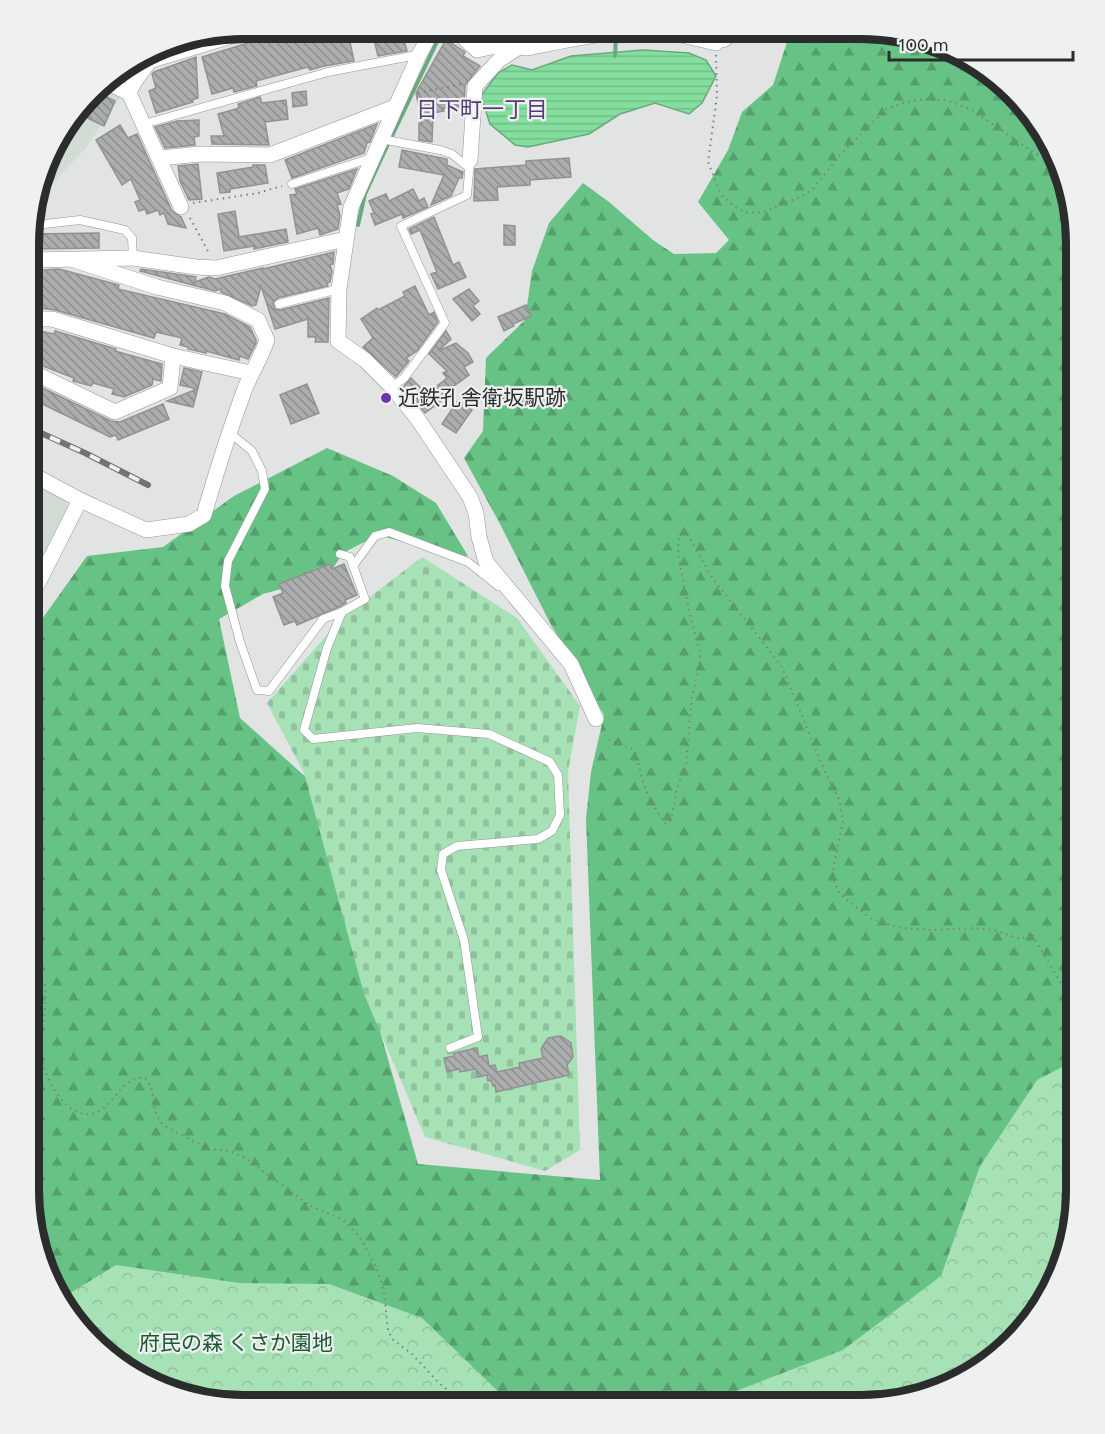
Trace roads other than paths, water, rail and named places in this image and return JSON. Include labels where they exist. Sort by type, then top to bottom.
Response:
[{"type":"street","points":[[428,39],[371,158],[351,207],[339,289],[338,341],[365,360],[392,387],[417,418],[462,484],[476,513],[479,537],[486,562],[571,664],[596,718]]},
{"type":"street","points":[[465,39],[477,50],[510,43],[519,47]]},
{"type":"street","points":[[469,164],[475,86],[479,81],[499,60],[519,47],[575,39]]},
{"type":"street","points":[[696,39],[716,44]]},
{"type":"street","points":[[144,66],[130,81],[144,124],[181,207]]},
{"type":"street","points":[[160,158],[200,154],[270,155],[395,107]]},
{"type":"street","points":[[39,260],[133,258],[216,268],[346,239]]},
{"type":"street","points":[[39,478],[80,500],[146,530],[189,524],[204,515],[229,432],[251,373],[262,355],[267,340],[258,321],[225,303],[157,287],[74,260]]},
{"type":"street","points":[[39,319],[52,319],[173,356],[251,373]]},
{"type":"street","points":[[39,375],[115,412],[170,388],[173,356]]},
{"type":"street","points":[[39,581],[80,500]]},
{"type":"lane","points":[[716,44],[725,43],[730,39]]},
{"type":"lane","points":[[144,124],[328,72],[419,55]]},
{"type":"lane","points":[[380,139],[440,150],[469,164],[467,195],[401,226],[445,323],[404,378],[392,387]]},
{"type":"lane","points":[[292,184],[371,158]]},
{"type":"lane","points":[[41,224],[80,220],[125,231],[132,238],[133,258]]},
{"type":"lane","points":[[279,304],[339,289]]},
{"type":"lane","points":[[229,432],[252,451],[262,471],[265,489],[228,561],[225,586],[240,642],[257,690],[269,691],[323,619],[342,612],[365,599],[350,557],[340,554]]},
{"type":"lane","points":[[353,566],[375,536],[389,532],[468,562],[508,594],[529,615]]},
{"type":"lane","points":[[342,612],[327,648],[304,730],[313,739],[417,728],[489,734],[550,762],[558,775],[560,815],[552,831],[538,839],[457,846],[443,854],[441,870],[464,940],[478,1037],[450,1048]]},
{"type":"waterway","points":[[392,136],[438,39]]},
{"type":"waterway","points":[[615,56],[616,39]]},
{"type":"waterway","points":[[358,225],[365,194],[388,144]]},
{"type":"railway","points":[[39,432],[148,485]]},
{"type":"place","name":"近鉄孔舎衛坂駅跡","points":[[386,398]]},
{"type":"district","name":"日下町一丁目","points":[[482,109]]},
{"type":"park label","name":"府民の森 くさか園地","points":[[236,1343]]}]
